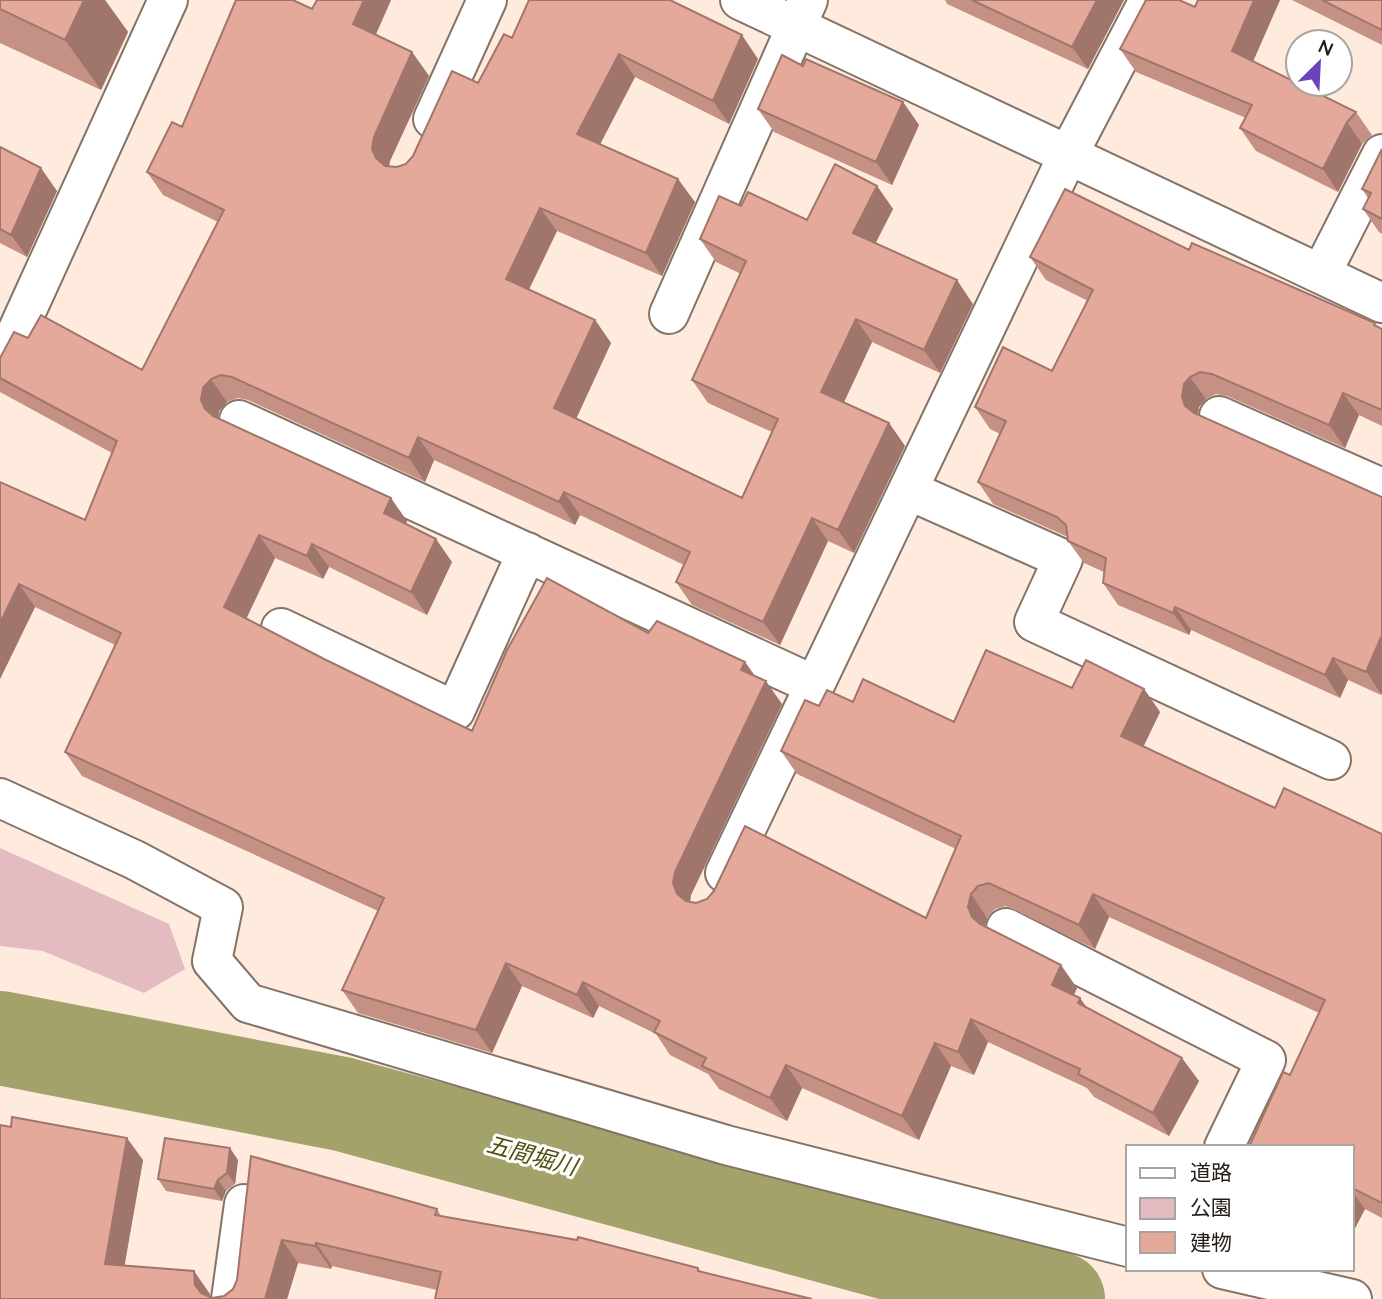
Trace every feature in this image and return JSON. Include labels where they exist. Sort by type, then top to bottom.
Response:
[{"type":"street","points":[[0,369],[169,0]]},
{"type":"street","points":[[415,157],[488,0]]},
{"type":"street","points":[[740,0],[802,13],[1068,155],[1382,303]]},
{"type":"street","points":[[711,904],[1068,155],[1149,0]]},
{"type":"street","points":[[669,314],[802,13]]},
{"type":"street","points":[[1321,274],[1382,153]]},
{"type":"street","points":[[1219,416],[1382,488]]},
{"type":"street","points":[[239,420],[814,685]]},
{"type":"street","points":[[908,489],[1063,559],[1034,622],[1331,760]]},
{"type":"street","points":[[281,628],[455,711],[527,552]]},
{"type":"street","points":[[0,798],[135,860],[223,906],[212,961],[248,1003],[726,1145],[1126,1246]]},
{"type":"street","points":[[1006,928],[1266,1060],[1225,1145]]},
{"type":"street","points":[[232,1299],[244,1204]]},
{"type":"street","points":[[1231,1271],[1352,1299]]},
{"type":"green space","points":[[0,848],[169,924],[185,969],[144,993],[43,951],[0,946]]},
{"type":"building","points":[[0,0],[84,0],[65,40],[0,9]]},
{"type":"building","points":[[236,0],[293,0],[312,9],[317,0],[364,0],[353,24],[412,52],[374,137],[372,149],[376,158],[385,166],[397,167],[406,164],[413,156],[452,71],[478,83],[504,34],[512,38],[529,0],[670,0],[742,35],[713,101],[619,54],[577,134],[678,179],[646,253],[540,208],[506,279],[595,320],[554,408],[742,498],[778,419],[692,380],[746,261],[700,239],[719,196],[741,206],[748,192],[807,220],[835,164],[877,186],[853,233],[957,280],[924,350],[856,319],[821,392],[889,423],[838,530],[812,518],[763,622],[676,582],[690,552],[564,492],[559,502],[418,437],[409,458],[232,377],[221,375],[211,379],[203,388],[201,400],[205,409],[213,416],[391,498],[384,513],[436,539],[411,592],[312,544],[307,556],[259,535],[224,607],[472,731],[507,650],[547,578],[648,633],[657,621],[745,662],[741,670],[766,681],[675,872],[673,883],[677,894],[686,901],[696,903],[707,899],[714,891],[745,826],[926,918],[961,836],[781,751],[805,700],[819,706],[827,690],[853,702],[863,679],[954,722],[986,650],[1072,688],[1086,660],[1144,689],[1121,736],[1275,808],[1284,788],[1382,834],[1382,1203],[1354,1189],[1354,1145],[1250,1145],[1283,1072],[1290,1075],[1325,1000],[1093,894],[1079,925],[989,883],[978,886],[971,894],[968,907],[972,917],[980,924],[1061,965],[1052,985],[1080,998],[1078,1003],[1182,1058],[1153,1113],[1078,1074],[1080,1069],[971,1019],[958,1052],[935,1043],[902,1116],[786,1065],[770,1098],[702,1066],[706,1058],[654,1032],[660,1021],[583,982],[577,995],[506,963],[476,1030],[342,990],[384,898],[65,752],[121,633],[19,584],[0,623],[0,482],[85,520],[117,441],[0,378],[0,358],[14,332],[28,338],[41,315],[142,370],[224,210],[147,172],[172,122],[182,127]]},
{"type":"building","points":[[972,0],[1097,0],[1072,47]]},
{"type":"building","points":[[1146,0],[1179,0],[1195,7],[1198,0],[1254,0],[1232,51],[1284,77],[1284,98],[1328,98],[1356,112],[1347,122],[1323,169],[1240,128],[1252,105],[1120,49]]},
{"type":"building","points":[[1322,0],[1382,0],[1382,30]]},
{"type":"building","points":[[782,55],[803,66],[806,59],[903,102],[876,162],[758,109]]},
{"type":"building","points":[[0,147],[41,168],[11,235],[0,229]]},
{"type":"building","points":[[1382,149],[1382,219],[1363,209],[1371,193],[1362,189]]},
{"type":"building","points":[[1065,189],[1189,250],[1192,243],[1375,323],[1374,325],[1382,329],[1382,410],[1343,393],[1329,425],[1212,374],[1200,372],[1184,384],[1182,397],[1185,406],[1194,413],[1382,497],[1382,635],[1366,672],[1333,658],[1325,675],[1175,607],[1173,613],[1103,583],[1106,558],[1068,541],[1066,525],[1057,517],[978,482],[1006,421],[975,407],[1003,347],[1052,371],[1093,290],[1030,257]]},
{"type":"building","points":[[12,1117],[127,1138],[105,1264],[194,1271],[195,1285],[201,1293],[212,1298],[224,1296],[233,1289],[237,1280],[251,1156],[437,1209],[435,1215],[577,1240],[578,1237],[698,1268],[698,1271],[812,1299],[435,1299],[441,1272],[316,1243],[315,1246],[282,1240],[265,1299],[0,1299],[0,1125],[11,1127]]},
{"type":"building","points":[[165,1138],[230,1148],[227,1173],[218,1180],[214,1189],[158,1179]]},
{"type":"waterway","name":"五間堀川","points":[[0,1038],[342,1104],[1058,1299]]}]
